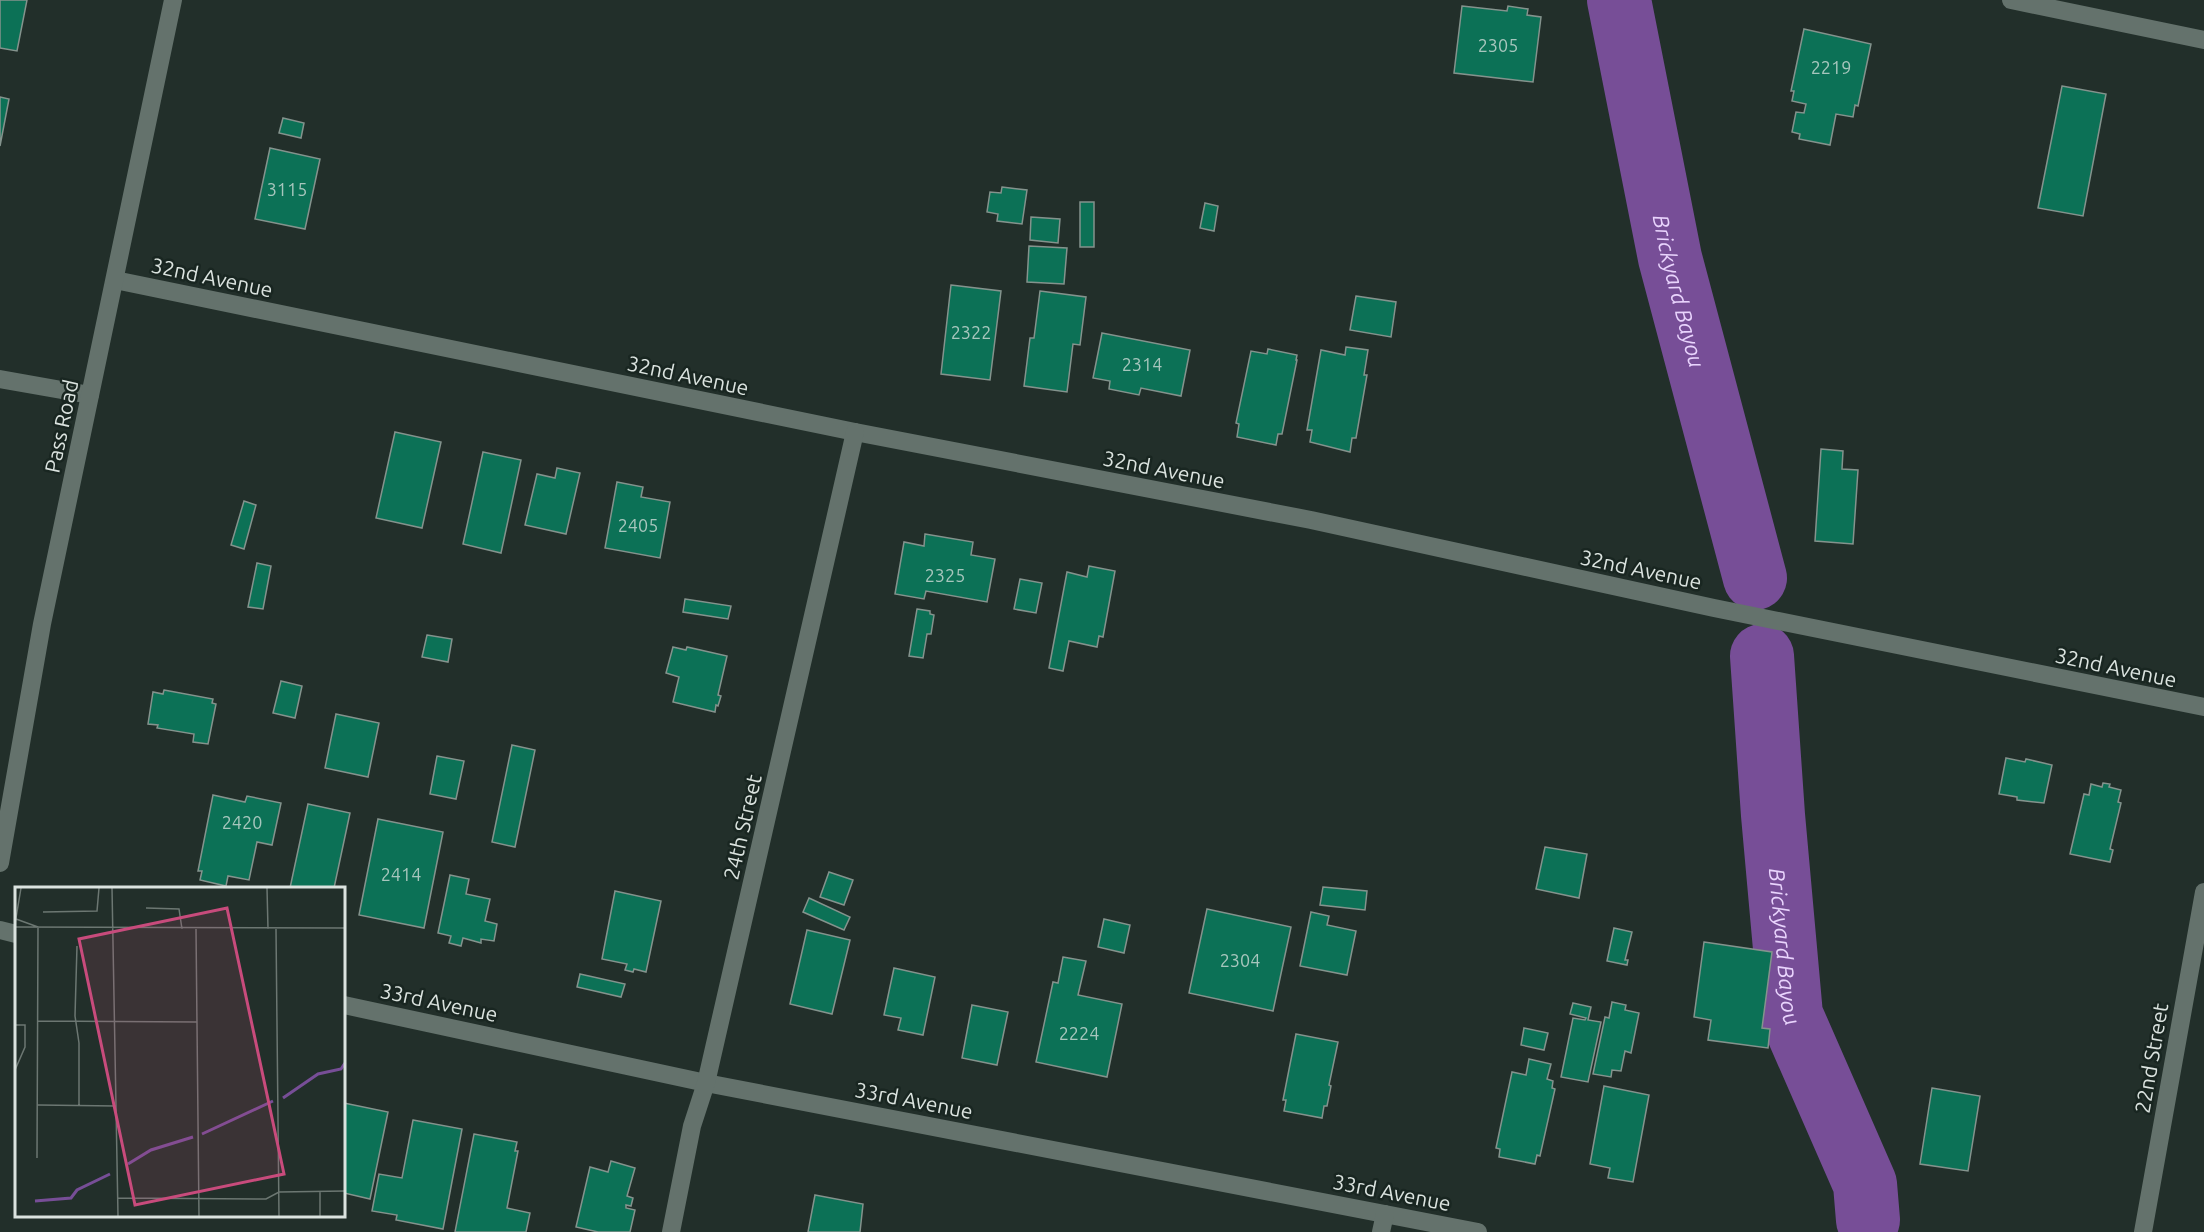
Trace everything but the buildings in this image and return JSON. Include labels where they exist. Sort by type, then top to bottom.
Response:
[{"type":"street","name":"Pass Road","points":[[0,864],[42,624],[173,0]]},
{"type":"street","points":[[2011,0],[2204,40]]},
{"type":"street","name":"32nd Avenue","points":[[115,280],[855,432],[1311,520],[1714,608],[2204,708]]},
{"type":"street","points":[[0,379],[90,395]]},
{"type":"street","name":"24th Street","points":[[671,1232],[692,1126],[706,1083],[855,432]]},
{"type":"street","name":"22nd Street","points":[[2143,1232],[2204,892]]},
{"type":"street","points":[[0,930],[15,934]]},
{"type":"street","name":"33rd Avenue","points":[[345,1005],[706,1083],[1478,1232]]},
{"type":"street","points":[[1381,1232],[1385,1214]]},
{"type":"waterway","name":"Brickyard Bayou","points":[[1619,0],[1670,258],[1755,578]]},
{"type":"waterway","name":"Brickyard Bayou","points":[[1762,656],[1773,815],[1791,1015],[1865,1184],[1868,1220]]}]
